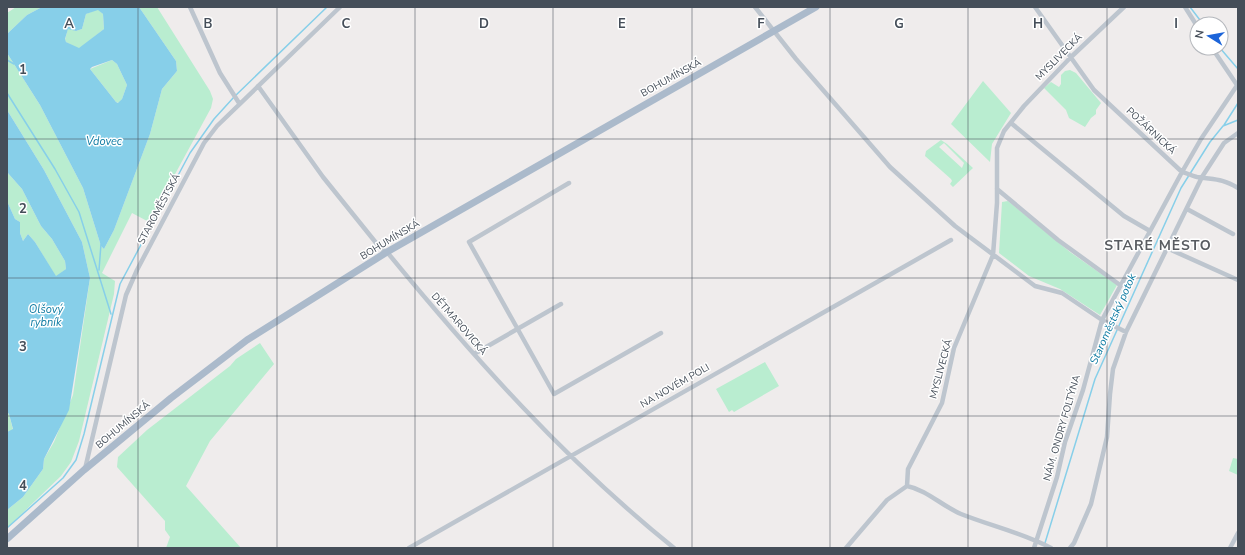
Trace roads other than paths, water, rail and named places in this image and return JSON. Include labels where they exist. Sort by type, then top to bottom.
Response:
[{"type":"main road","name":"BOHUMÍNSKÁ","points":[[7,539],[84,470],[171,398],[242,344],[387,252],[816,7]]},
{"type":"street","points":[[190,7],[220,74],[238,101]]},
{"type":"street","name":"STAROMĚSTSKÁ","points":[[84,470],[126,295],[131,281],[204,143],[238,101],[258,86],[340,7]]},
{"type":"street","points":[[755,7],[796,59],[890,167],[955,226],[1035,286],[1062,293],[1102,320],[1121,330]]},
{"type":"street","name":"POŽÁRNICKÁ","points":[[1035,7],[1094,90],[1182,172]]},
{"type":"street","name":"MYSLIVECKÁ","points":[[907,486],[908,469],[942,403],[954,348],[993,255],[997,189],[997,148],[1004,131],[1024,106],[1070,58],[1124,7]]},
{"type":"street","points":[[1184,7],[1190,16]]},
{"type":"street","points":[[1218,56],[1238,85]]},
{"type":"street","name":"NÁM. ONDRY FOLTÝNA","points":[[1034,548],[1057,477],[1065,442],[1083,390],[1102,320],[1182,172],[1238,85]]},
{"type":"street","name":"DĚTMAROVICKÁ","points":[[258,86],[323,177],[381,249],[387,252],[436,312],[571,457],[639,520],[674,548]]},
{"type":"street","points":[[1011,123],[1124,216],[1150,231]]},
{"type":"street","points":[[1070,548],[1074,543],[1091,504],[1107,437],[1113,369],[1121,330],[1169,249],[1202,177],[1224,143],[1238,133]]},
{"type":"street","points":[[1182,172],[1191,175],[1213,178],[1229,183],[1238,188]]},
{"type":"street","points":[[569,183],[469,242],[554,394],[661,333]]},
{"type":"street","points":[[997,189],[1058,240],[1120,285]]},
{"type":"street","points":[[1187,209],[1233,234]]},
{"type":"street","name":"NA NOVÉM POLI","points":[[409,548],[951,240]]},
{"type":"street","points":[[1169,249],[1238,280]]},
{"type":"street","points":[[474,354],[561,304]]},
{"type":"street","points":[[846,548],[887,500],[907,486],[920,489],[938,502],[960,514],[1036,540],[1051,548]]},
{"type":"street","points":[[1230,548],[1238,533]]},
{"type":"water","name":"Vdovec","points":[[42,7],[139,7],[176,61],[177,71],[162,89],[150,134],[114,230],[104,249],[101,246],[83,188],[40,105],[7,53],[7,34],[27,15]],"holes":[[[98,10],[103,14],[104,29],[79,48],[66,42],[65,39],[68,29],[76,31],[82,29],[86,14]],[[112,60],[117,64],[127,85],[122,99],[118,103],[90,69]]]},
{"type":"water","name":"Olšový rybník","points":[[7,110],[44,170],[82,242],[90,278],[69,410],[44,459],[43,469],[23,497],[7,510],[7,432],[13,429],[9,414],[7,412],[7,201],[15,219],[20,222],[20,233],[23,241],[28,234],[35,242],[56,276],[66,269],[65,261],[52,239],[41,226],[22,189],[7,172]]},
{"type":"waterway","points":[[7,528],[63,478],[76,460],[84,434],[120,284],[190,153],[214,119],[234,97],[327,7]]},
{"type":"waterway","points":[[1190,7],[1197,16]]},
{"type":"waterway","points":[[1227,56],[1238,69]]},
{"type":"waterway","points":[[7,60],[14,64]]},
{"type":"waterway","points":[[7,93],[55,169],[79,212],[111,314]]},
{"type":"waterway","points":[[1224,125],[1238,103]]},
{"type":"waterway","name":"Staroměstský potok","points":[[1045,543],[1095,379],[1181,188],[1210,142],[1223,126],[1238,120]]},
{"type":"waterway","points":[[99,270],[101,244]]},
{"type":"district","name":"STARÉ MĚSTO","points":[[1158,245]]}]
